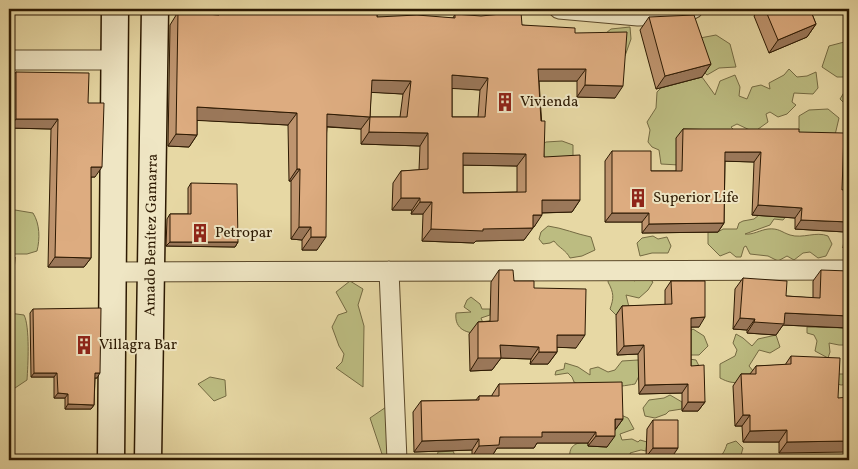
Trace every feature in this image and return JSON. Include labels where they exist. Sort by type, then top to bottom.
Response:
[{"type":"main road","points":[[112,460],[116,9]]},
{"type":"main road","name":"Amado Benítez Gamarra","points":[[148,460],[155,9]]},
{"type":"street","points":[[560,9],[673,15],[693,9]]},
{"type":"street","points":[[9,60],[115,60]]},
{"type":"street","points":[[113,272],[849,270]]},
{"type":"street","points":[[389,271],[397,460]]},
{"type":"green space","points":[[630,27],[631,39],[625,56],[601,37],[611,29]]},
{"type":"green space","points":[[716,35],[730,44],[736,67],[719,68],[707,75],[697,65],[700,38]]},
{"type":"green space","points":[[848,41],[849,108],[840,99],[848,86],[845,77],[837,77],[822,67],[829,46]]},
{"type":"green space","points":[[789,69],[797,77],[807,76],[816,72],[818,88],[813,94],[794,93],[792,102],[796,105],[787,114],[778,117],[770,112],[766,114],[768,122],[754,132],[737,124],[731,127],[735,131],[679,165],[661,164],[659,150],[652,147],[648,142],[650,130],[647,122],[656,108],[657,92],[661,88],[702,77],[715,95],[720,81],[735,75],[740,87],[739,96],[747,99],[752,87],[761,85],[770,89],[769,83],[784,75]]},
{"type":"green space","points":[[828,109],[839,118],[835,135],[792,138],[799,130],[799,116],[809,110]]},
{"type":"green space","points":[[562,141],[573,145],[573,162],[542,168],[537,147],[546,142]]},
{"type":"green space","points":[[9,209],[33,213],[39,232],[37,251],[27,254],[9,254]]},
{"type":"green space","points":[[789,213],[783,220],[774,219],[770,225],[745,234],[772,229],[795,236],[819,234],[828,236],[832,244],[826,256],[818,258],[810,252],[803,253],[794,260],[787,256],[778,261],[768,256],[750,254],[746,246],[741,257],[736,257],[730,252],[720,256],[708,244],[708,232],[737,229],[739,223],[754,219],[759,215]]},
{"type":"green space","points":[[548,226],[591,237],[595,250],[582,256],[570,258],[554,241],[543,244],[539,239],[541,232]]},
{"type":"green space","points":[[653,236],[658,239],[667,237],[671,246],[668,253],[652,253],[640,256],[637,243],[642,238]]},
{"type":"green space","points":[[609,276],[635,281],[640,276],[648,278],[653,282],[648,290],[639,298],[626,295],[630,311],[622,315],[616,315],[610,309],[613,296],[608,282]]},
{"type":"green space","points":[[350,281],[363,289],[358,305],[364,326],[363,387],[336,368],[342,362],[344,354],[332,327],[338,315],[347,312],[336,292]]},
{"type":"green space","points":[[471,297],[480,304],[482,309],[490,309],[490,315],[481,318],[483,323],[481,333],[467,332],[457,323],[456,313],[471,312],[464,307],[467,300]]},
{"type":"green space","points":[[9,313],[24,315],[28,346],[27,380],[9,392]]},
{"type":"green space","points":[[807,327],[849,328],[849,347],[829,343],[830,352],[828,358],[815,351],[817,341],[814,335],[807,333]]},
{"type":"green space","points":[[693,329],[704,336],[708,346],[699,355],[688,355],[685,334]]},
{"type":"green space","points":[[736,334],[752,346],[758,339],[776,335],[780,347],[770,353],[759,350],[749,366],[754,372],[746,379],[734,383],[720,378],[720,364],[735,356],[737,350],[733,343]]},
{"type":"green space","points":[[689,359],[696,360],[700,368],[639,376],[635,384],[621,386],[588,387],[574,382],[568,373],[555,375],[556,371],[564,369],[565,363],[578,367],[590,375],[590,369],[598,367],[608,372],[615,370],[622,361],[638,360],[643,364]]},
{"type":"green space","points":[[849,372],[849,384],[841,385],[831,382],[832,374],[848,374]]},
{"type":"green space","points":[[210,377],[225,380],[226,396],[214,401],[198,384]]},
{"type":"green space","points":[[670,395],[682,402],[682,409],[669,411],[655,418],[645,416],[643,408],[649,400],[664,398]]},
{"type":"green space","points":[[389,405],[391,460],[384,460],[370,418]]},
{"type":"green space","points":[[621,415],[628,418],[634,429],[620,434],[622,440],[632,439],[638,442],[640,440],[647,442],[646,451],[641,450],[630,453],[632,458],[624,460],[570,460],[570,451],[573,446],[588,442],[588,446]]},
{"type":"green space","points":[[736,441],[743,448],[741,455],[729,455],[729,460],[716,460],[723,453],[727,444]]},
{"type":"green space","points":[[453,451],[457,460],[436,460],[438,452]]},
{"type":"building","points":[[220,9],[377,9],[377,17],[417,15],[455,18],[455,14],[481,16],[521,12],[522,25],[575,28],[575,33],[627,32],[623,86],[585,85],[586,69],[538,69],[541,121],[545,121],[544,157],[580,155],[580,200],[542,200],[542,215],[533,215],[533,228],[483,229],[483,231],[431,229],[432,202],[420,202],[420,198],[401,198],[401,171],[428,169],[428,133],[369,132],[370,117],[327,114],[326,237],[311,237],[311,227],[299,227],[300,169],[297,169],[297,113],[197,107],[197,135],[176,134],[178,12],[219,15]],"holes":[[[452,75],[488,78],[485,117],[452,117]],[[372,80],[411,81],[407,117],[370,117]],[[463,153],[526,154],[526,192],[463,193]]]},
{"type":"building","points":[[765,9],[810,9],[816,24],[778,40]]},
{"type":"building","points":[[694,15],[711,64],[665,76],[649,17]]},
{"type":"building","points":[[16,72],[89,73],[88,103],[104,103],[102,167],[91,167],[91,258],[55,257],[58,119],[16,119]]},
{"type":"building","points":[[683,129],[799,129],[799,132],[844,133],[842,190],[849,189],[849,222],[801,220],[802,208],[758,205],[761,152],[725,152],[724,223],[649,224],[649,213],[612,213],[612,151],[651,151],[651,171],[682,171]]},
{"type":"building","name":"Petropar","points":[[191,183],[237,184],[238,242],[170,242],[170,214],[191,214]]},
{"type":"building","points":[[9,257],[15,257],[14,273],[9,273]]},
{"type":"building","points":[[499,270],[513,270],[514,281],[534,281],[534,288],[586,289],[585,335],[557,335],[557,352],[539,352],[539,347],[500,345],[501,358],[478,358],[478,322],[498,321]]},
{"type":"building","points":[[821,270],[849,271],[849,316],[785,313],[784,324],[754,322],[755,319],[740,318],[743,278],[787,281],[786,296],[820,298]]},
{"type":"building","points":[[671,281],[705,281],[705,317],[691,318],[691,366],[704,365],[705,402],[688,402],[688,384],[645,385],[644,345],[624,346],[622,306],[672,304]]},
{"type":"building","points":[[101,308],[100,373],[95,373],[94,405],[68,404],[68,394],[58,393],[57,373],[34,373],[33,309]]},
{"type":"building","points":[[791,356],[840,358],[838,398],[849,397],[849,441],[787,442],[787,430],[750,431],[750,415],[743,415],[741,374],[756,374],[756,366],[791,364]]},
{"type":"building","points":[[622,382],[623,419],[615,419],[615,436],[596,436],[596,432],[542,432],[542,437],[500,437],[499,445],[479,446],[479,439],[422,441],[421,401],[479,400],[479,396],[499,396],[499,384]]},
{"type":"building","points":[[653,420],[678,420],[678,448],[653,448]]},
{"type":"place","name":"Vivienda","points":[[505,102]]},
{"type":"place","name":"Superior Life","points":[[638,198]]},
{"type":"place","name":"Petropar","points":[[200,233]]},
{"type":"place","name":"Villagra Bar","points":[[84,345]]}]
